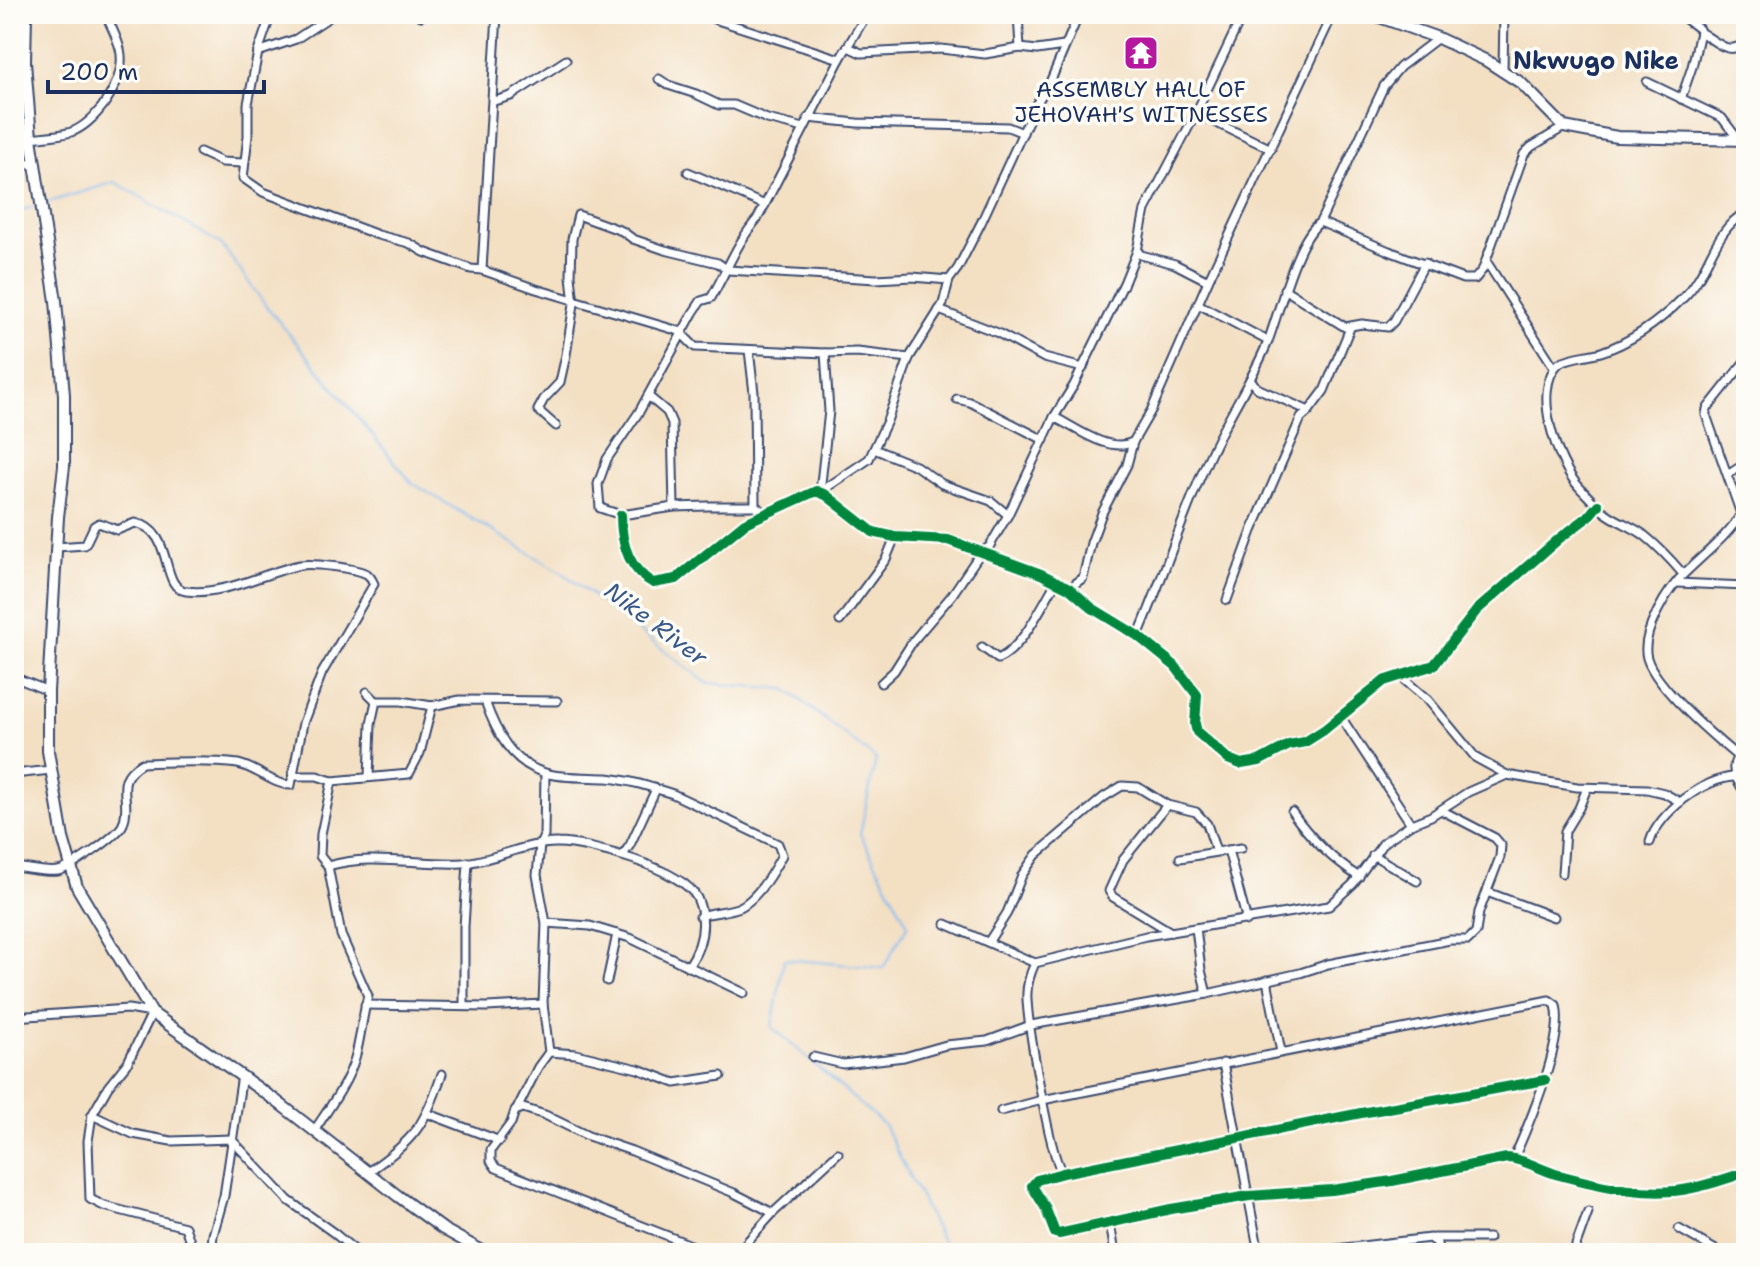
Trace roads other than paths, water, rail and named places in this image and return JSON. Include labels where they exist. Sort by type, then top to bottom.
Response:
[{"type":"street","points":[[26,14],[25,62],[31,138],[56,301],[64,395],[64,466],[56,547],[48,751],[70,866],[77,887],[152,1013],[242,1075],[443,1229],[486,1253]]},
{"type":"street","points":[[31,138],[74,131],[96,114],[113,87],[121,68],[120,50],[106,14]]},
{"type":"street","points":[[271,14],[258,52],[248,104],[248,136],[243,163],[243,178],[263,192],[378,235],[409,243],[424,252],[471,269],[679,331],[695,347],[857,352],[909,358]]},
{"type":"street","points":[[258,52],[296,39],[334,14]]},
{"type":"street","points":[[482,270],[497,14]]},
{"type":"street","points":[[710,14],[714,19],[840,59]]},
{"type":"street","points":[[766,513],[755,506],[674,507],[621,515],[600,508],[598,484],[607,459],[648,396],[701,301],[711,298],[728,270],[742,236],[758,218],[808,118],[867,14]]},
{"type":"street","points":[[1018,14],[1020,48]]},
{"type":"street","points":[[621,515],[622,544],[636,570],[653,583],[676,579],[741,526],[804,495],[820,492],[869,459],[887,421],[909,358],[939,310],[949,280],[970,245],[1035,106],[1051,80],[1079,14]]},
{"type":"street","points":[[881,683],[894,671],[981,552],[989,547],[1008,515],[1054,417],[1083,368],[1137,251],[1145,210],[1243,14]]},
{"type":"street","points":[[1069,588],[1083,578],[1102,513],[1127,465],[1133,442],[1152,409],[1208,281],[1333,14]]},
{"type":"street","points":[[1371,14],[1438,38],[1503,71],[1521,83],[1564,127],[1617,137],[1742,140]]},
{"type":"street","points":[[1503,71],[1504,14]]},
{"type":"street","points":[[1679,14],[1721,47],[1732,50],[1741,47],[1746,40]]},
{"type":"street","points":[[1681,99],[1700,32]]},
{"type":"street","points":[[1138,636],[1212,452],[1251,380],[1268,341],[1284,289],[1308,237],[1320,222],[1384,86],[1400,67],[1438,38]]},
{"type":"street","points":[[848,47],[861,53],[941,49],[985,54],[1020,48],[1037,50],[1064,46]]},
{"type":"street","points":[[494,101],[511,96],[566,60]]},
{"type":"street","points":[[659,79],[719,105],[734,105],[767,119],[804,128]]},
{"type":"street","points":[[1647,82],[1722,118],[1742,140]]},
{"type":"street","points":[[1196,113],[1271,149]]},
{"type":"street","points":[[808,118],[857,123],[1008,127],[1023,133]]},
{"type":"street","points":[[1320,222],[1463,279],[1478,277],[1524,154],[1564,127]]},
{"type":"street","points":[[200,152],[222,162],[243,163]]},
{"type":"street","points":[[14,155],[36,172]]},
{"type":"street","points":[[688,172],[765,205]]},
{"type":"street","points":[[1683,574],[1642,533],[1606,513],[1577,485],[1569,473],[1549,419],[1546,395],[1554,367],[1566,359],[1618,346],[1650,326],[1685,297],[1725,231],[1746,212]]},
{"type":"street","points":[[556,426],[538,410],[560,382],[574,298],[571,254],[578,215],[622,231],[633,239],[718,263],[728,270],[949,280]]},
{"type":"street","points":[[1137,251],[1141,255],[1175,264],[1208,281]]},
{"type":"street","points":[[1486,261],[1554,367]]},
{"type":"street","points":[[1284,289],[1350,328],[1362,324],[1384,328],[1390,326],[1425,263]]},
{"type":"street","points":[[1198,304],[1268,341]]},
{"type":"street","points":[[939,310],[998,333],[1044,358],[1083,368]]},
{"type":"street","points":[[1227,600],[1252,531],[1301,418],[1324,391],[1350,328]]},
{"type":"street","points":[[749,350],[754,393],[755,506]]},
{"type":"street","points":[[820,492],[829,411],[825,353]]},
{"type":"street","points":[[1737,756],[1686,710],[1653,671],[1647,660],[1646,635],[1683,574],[1703,558],[1741,514],[1708,421],[1707,409],[1746,360]]},
{"type":"street","points":[[1251,380],[1260,389],[1309,411]]},
{"type":"street","points":[[648,396],[667,412],[672,423],[674,507]]},
{"type":"street","points":[[957,399],[970,402],[1044,440]]},
{"type":"street","points":[[1054,417],[1110,444],[1122,446],[1133,442]]},
{"type":"street","points":[[874,449],[916,466],[942,484],[991,501],[1008,515]]},
{"type":"street","points":[[1729,474],[1746,463]]},
{"type":"street","points":[[820,492],[873,532],[895,537],[948,540],[1041,574],[1069,588],[1092,608],[1138,636],[1187,678],[1197,695],[1197,732],[1228,759],[1241,764],[1259,761],[1289,745],[1310,739],[1384,681],[1434,665],[1477,610],[1588,517],[1598,505]]},
{"type":"street","points":[[14,867],[57,871],[112,839],[125,819],[124,780],[131,769],[142,763],[236,764],[291,785],[303,723],[322,673],[374,584],[368,575],[349,569],[303,564],[211,591],[183,591],[176,587],[169,573],[162,544],[154,532],[135,523],[117,530],[99,523],[80,547],[56,547]]},
{"type":"street","points":[[840,621],[886,559],[895,537]]},
{"type":"street","points":[[982,647],[998,659],[1005,655],[1034,619],[1056,582]]},
{"type":"street","points":[[1677,583],[1746,586]]},
{"type":"street","points":[[14,677],[48,691]]},
{"type":"street","points":[[1401,677],[1428,700],[1476,758],[1507,775],[1587,788],[1647,789],[1664,793],[1680,802]]},
{"type":"street","points":[[367,692],[376,701],[432,706],[460,700],[557,701]]},
{"type":"street","points":[[369,777],[371,724],[376,701]]},
{"type":"street","points":[[485,701],[493,724],[510,751],[526,766],[545,773],[618,780],[656,789],[778,844],[782,855],[770,875],[741,906],[700,916]]},
{"type":"street","points":[[293,776],[317,776],[332,781],[409,774],[420,753],[432,706]]},
{"type":"street","points":[[1341,717],[1411,824]]},
{"type":"street","points":[[1746,746],[1737,756],[1734,777],[1746,795]]},
{"type":"street","points":[[14,774],[51,770]]},
{"type":"street","points":[[545,773],[544,836],[537,875],[546,923],[543,1004],[549,1052],[538,1067],[511,1123],[491,1150],[491,1161],[496,1168],[711,1253]]},
{"type":"street","points":[[946,924],[1035,963],[1171,932],[1329,906],[1359,877],[1388,838],[1468,792],[1507,775]]},
{"type":"street","points":[[1650,842],[1656,825],[1680,802],[1718,777],[1734,777]]},
{"type":"street","points":[[314,1131],[347,1080],[368,996],[341,935],[328,866],[320,856],[321,834],[332,781]]},
{"type":"street","points":[[989,941],[1007,913],[1022,875],[1036,855],[1104,797],[1122,786],[1138,787],[1167,805],[1196,812],[1207,824],[1216,851]]},
{"type":"street","points":[[1562,873],[1565,831],[1587,788]]},
{"type":"street","points":[[623,855],[656,789]]},
{"type":"street","points":[[1167,805],[1123,860],[1109,891],[1113,897],[1171,932]]},
{"type":"street","points":[[813,1057],[843,1064],[904,1057],[946,1045],[987,1041],[1031,1025],[1207,994],[1328,964],[1450,940],[1468,940],[1476,932],[1479,912],[1502,849],[1499,841],[1441,810]]},
{"type":"street","points":[[1292,812],[1310,837],[1333,860],[1359,877]]},
{"type":"street","points":[[328,866],[346,860],[468,862],[557,843],[610,850],[638,860],[683,885],[696,897],[704,927],[703,939],[688,967]]},
{"type":"street","points":[[1180,858],[1241,848]]},
{"type":"street","points":[[1228,850],[1247,921]]},
{"type":"street","points":[[1373,855],[1417,881]]},
{"type":"street","points":[[464,1006],[468,862]]},
{"type":"street","points":[[1487,892],[1554,917]]},
{"type":"street","points":[[546,923],[590,926],[617,934],[744,993]]},
{"type":"street","points":[[1196,928],[1207,994]]},
{"type":"street","points":[[607,981],[617,934]]},
{"type":"street","points":[[1035,963],[1026,995],[1042,1100],[1055,1161],[1063,1173]]},
{"type":"street","points":[[1267,980],[1281,1052]]},
{"type":"street","points":[[1001,1111],[1223,1063],[1549,1000],[1556,1005],[1558,1016],[1545,1080],[1514,1158]]},
{"type":"street","points":[[365,1005],[543,1004]]},
{"type":"street","points":[[14,1017],[128,1009],[152,1013]]},
{"type":"street","points":[[152,1013],[128,1062],[108,1087],[92,1115],[88,1141],[90,1199],[185,1227],[194,1253]]},
{"type":"street","points":[[549,1052],[576,1054],[615,1063],[675,1083],[721,1076]]},
{"type":"street","points":[[1223,1063],[1259,1253]]},
{"type":"street","points":[[368,1172],[409,1140],[429,1114],[442,1074]]},
{"type":"street","points":[[211,1253],[224,1196],[242,1075]]},
{"type":"street","points":[[1545,1080],[1063,1173],[1037,1180],[1032,1186],[1045,1207],[1055,1233],[1249,1196],[1332,1190],[1514,1158],[1556,1175],[1630,1189],[1691,1189],[1746,1172]]},
{"type":"street","points":[[515,1111],[531,1110],[588,1136],[734,1193],[773,1213]]},
{"type":"street","points":[[429,1114],[500,1141]]},
{"type":"street","points":[[92,1115],[133,1134],[171,1141],[231,1139],[288,1200],[358,1253]]},
{"type":"street","points":[[737,1253],[773,1213],[838,1153]]},
{"type":"street","points":[[1578,1253],[1576,1245],[1588,1212]]},
{"type":"street","points":[[1110,1223],[1115,1253]]},
{"type":"street","points":[[1679,1229],[1721,1253]]},
{"type":"street","points":[[1430,1238],[1437,1243],[1438,1253]]},
{"type":"street","points":[[1302,1253],[1430,1238],[1489,1238]]},
{"type":"waterway","name":"Nike River","points":[[46,203],[115,182],[221,244],[266,306],[412,483],[563,573],[707,683],[786,689],[876,759],[860,834],[908,925],[883,968],[784,959],[772,1027],[884,1125],[948,1253]]},
{"type":"waterway","name":"Nike River","points":[[14,212],[36,206]]},
{"type":"place","name":"ASSEMBLY HALL OF JEHOVAH'S WITNESSES","points":[[1141,53]]},
{"type":"district","name":"Nkwugo Nike","points":[[1596,61]]}]
